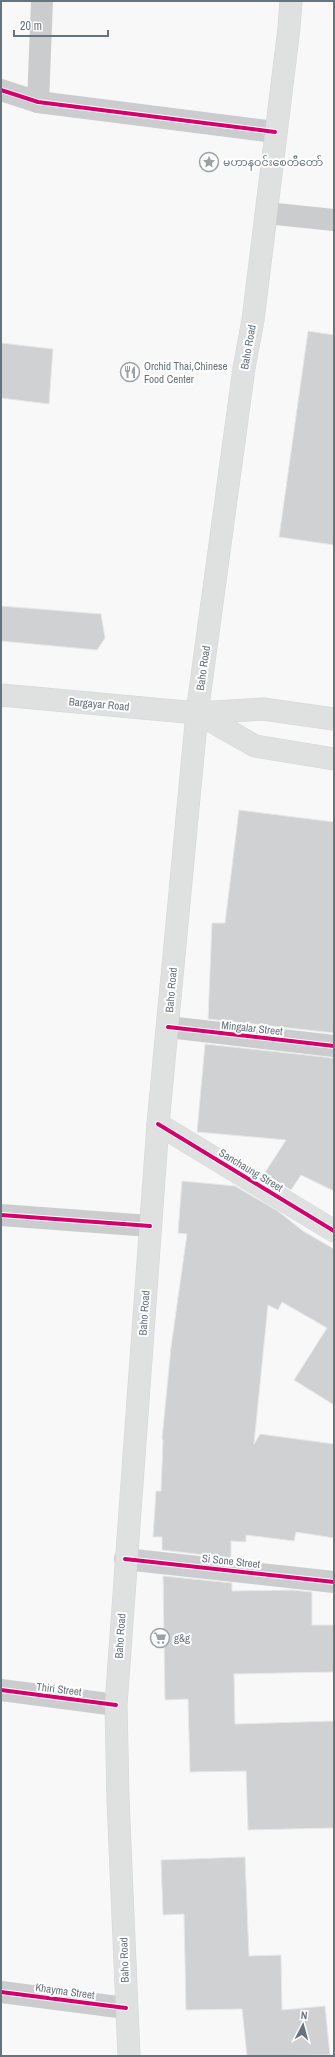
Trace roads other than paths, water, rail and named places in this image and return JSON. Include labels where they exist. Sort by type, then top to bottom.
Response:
[{"type":"main road","name":"Baho Road","points":[[129,2056],[126,2008],[116,1705],[125,1558],[158,1124],[197,713],[244,368],[252,320],[289,28],[291,1]]},
{"type":"main road","name":"Bargayar Road","points":[[1,695],[197,713],[263,709],[334,719]]},
{"type":"main road","name":"Bargayar Road","points":[[197,713],[255,746],[334,759]]},
{"type":"main road","name":"Sanchaung Street","points":[[158,1124],[334,1232]]},
{"type":"street","points":[[38,102],[42,1]]},
{"type":"street","points":[[1,90],[38,102],[275,132]]},
{"type":"street","points":[[266,213],[334,220]]},
{"type":"street","name":"Mingalar Street","points":[[168,1028],[334,1046]]},
{"type":"street","points":[[1,1215],[150,1226]]},
{"type":"street","name":"Si Sone Street","points":[[125,1558],[334,1582]]},
{"type":"street","name":"Thiri Street","points":[[1,1690],[116,1705]]},
{"type":"street","name":"Khayma Street","points":[[1,1992],[126,2008]]},
{"type":"place","name":"မဟာနဝင်းစေတီတော်","points":[[209,162]]},
{"type":"place","name":"Orchid Thai,Chinese Food Center","points":[[130,372]]},
{"type":"place","name":"g&g","points":[[160,1638]]}]
